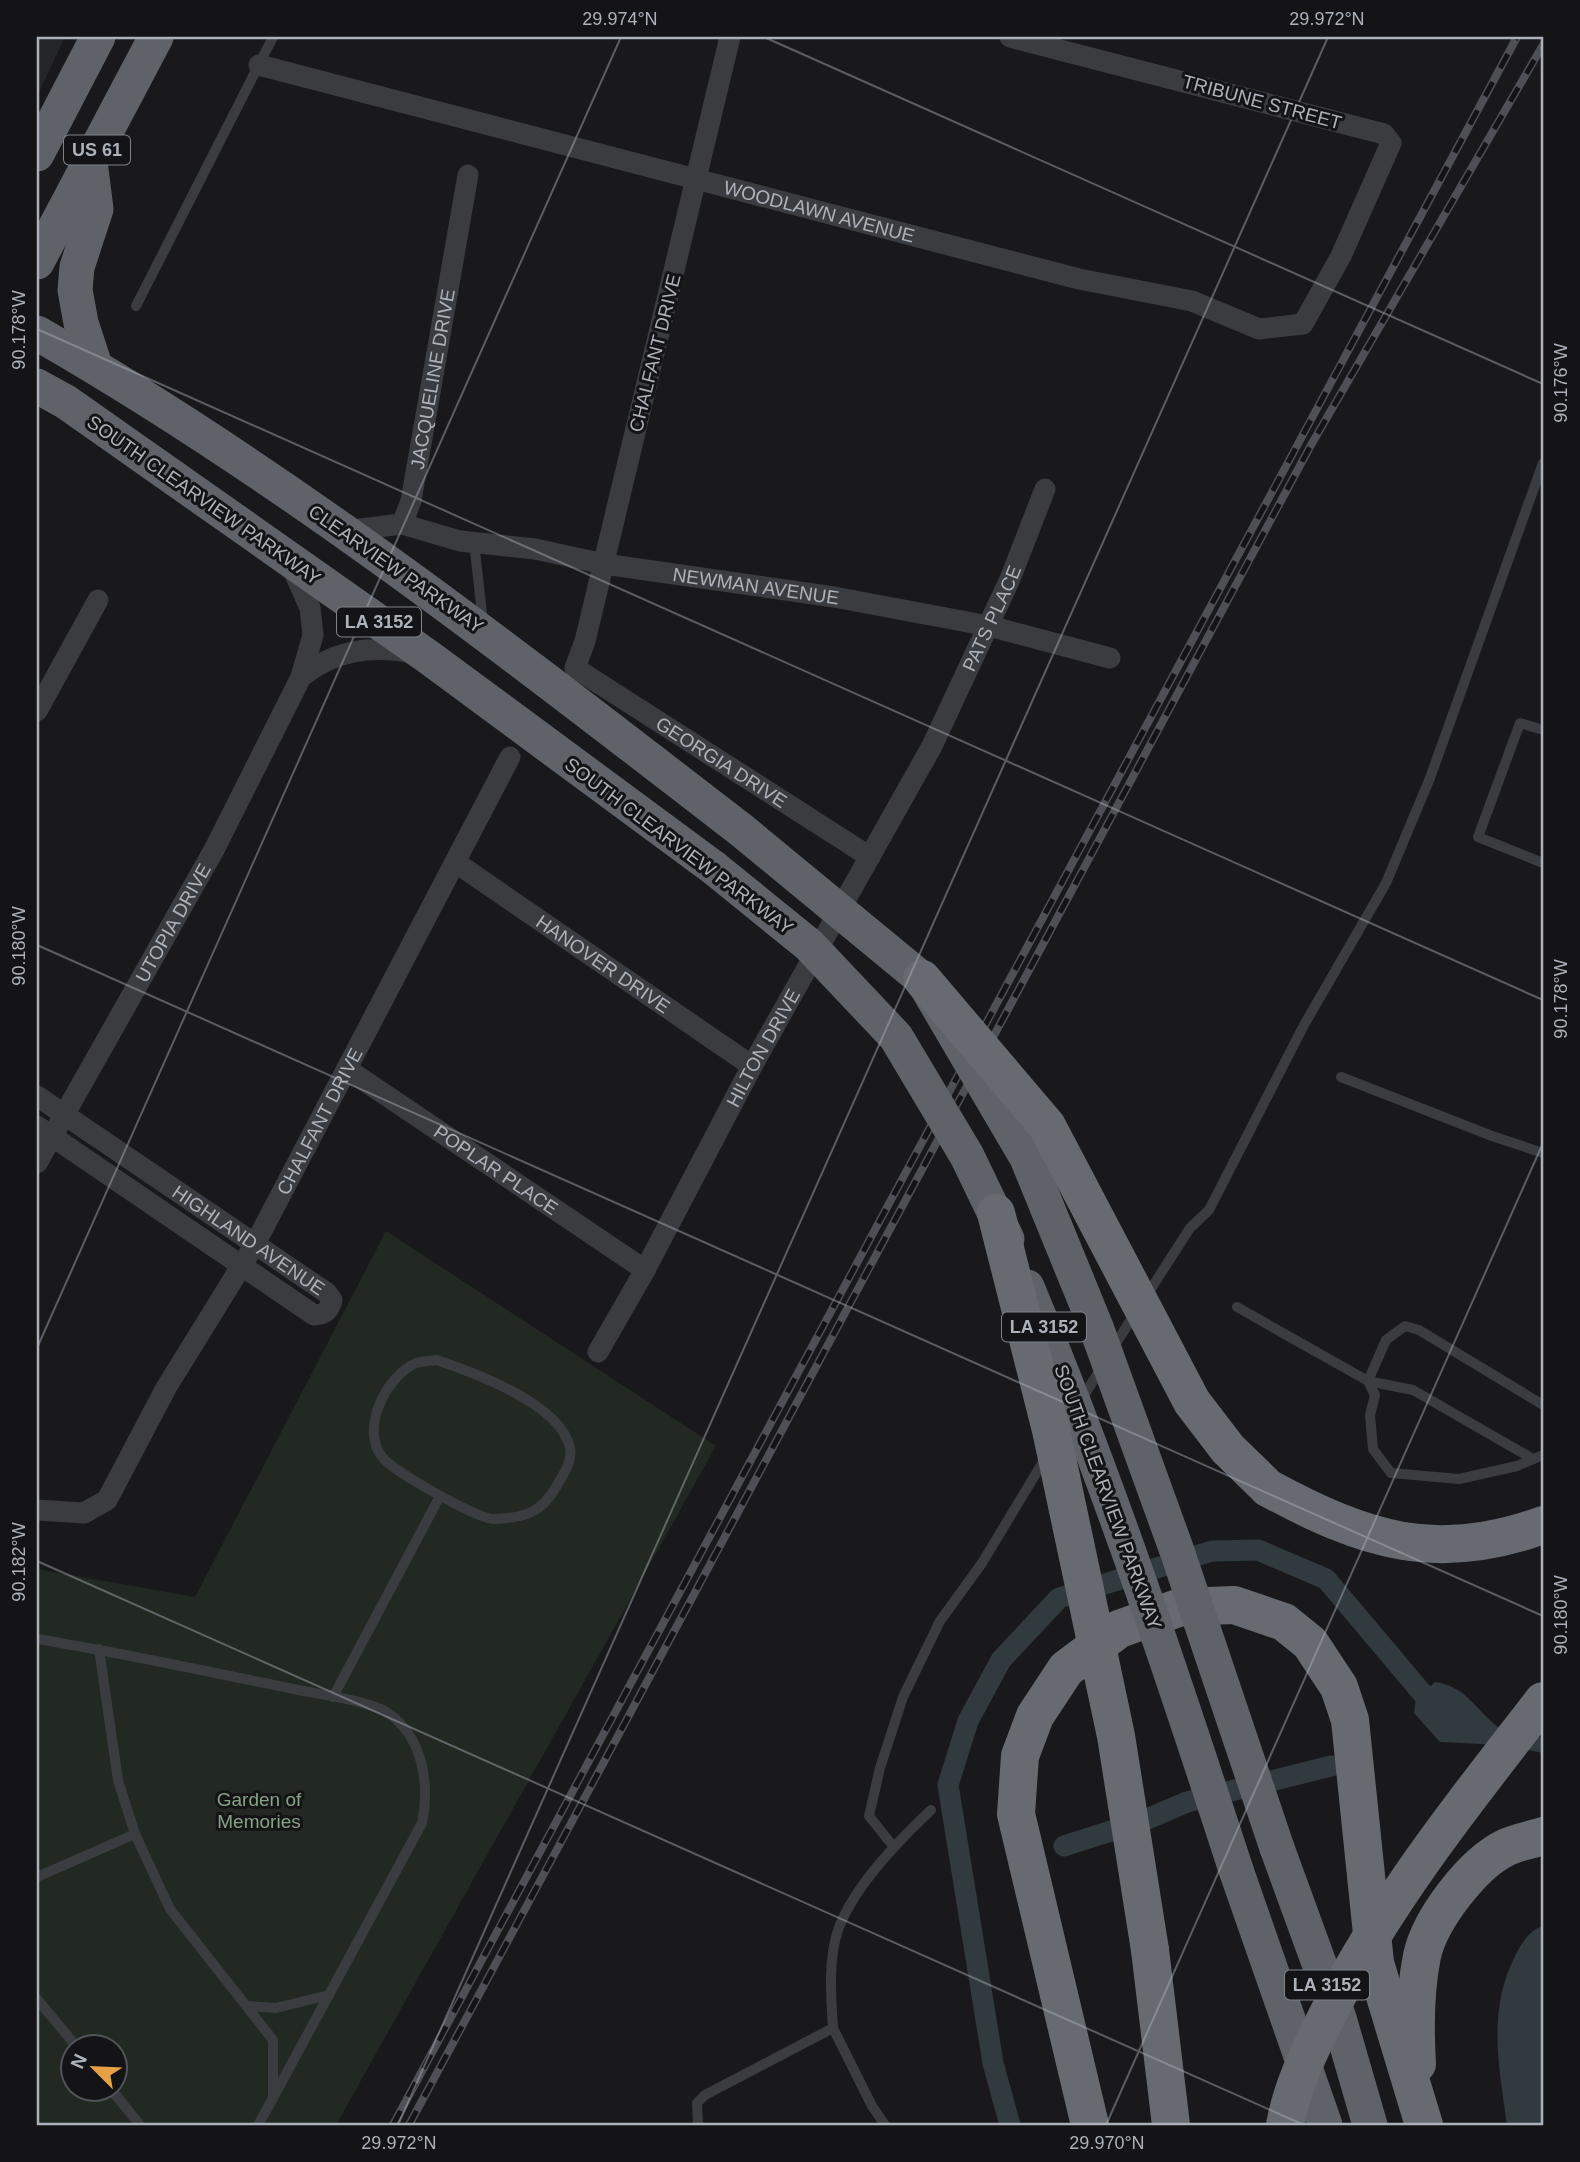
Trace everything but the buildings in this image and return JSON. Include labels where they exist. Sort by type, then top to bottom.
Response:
[{"type":"highway","name":"US 61","points":[[37,154],[98,37]]},
{"type":"highway","name":"US 61","points":[[37,262],[156,37]]},
{"type":"highway","points":[[90,162],[96,209],[77,267],[75,290],[81,323],[95,366]]},
{"type":"highway","name":"CLEARVIEW PARKWAY","points":[[37,333],[190,426],[484,632],[740,829],[922,978]]},
{"type":"highway","name":"SOUTH CLEARVIEW PARKWAY","points":[[37,386],[66,402],[427,656],[714,867],[809,946],[896,1038],[967,1156],[996,1213],[1070,1390],[1135,1561],[1325,2125]]},
{"type":"highway","points":[[922,978],[1047,1126],[1192,1402],[1228,1449],[1268,1488],[1325,1519],[1392,1541],[1452,1546],[1507,1538],[1543,1525]]},
{"type":"highway","name":"LA 3152","points":[[922,978],[1027,1158],[1091,1315],[1177,1551],[1277,1848],[1339,2018],[1370,2125]]},
{"type":"highway","points":[[996,1213],[1051,1430],[1116,1736],[1150,1950],[1171,2125]]},
{"type":"highway","points":[[1090,2125],[1016,1814],[1020,1756],[1035,1716],[1066,1669],[1119,1629],[1181,1607],[1234,1605],[1284,1622],[1310,1643],[1339,1686],[1350,1720],[1375,1963],[1422,2120]]},
{"type":"highway","points":[[1285,2125],[1288,2107],[1316,2037],[1353,1965],[1449,1821],[1543,1702]]},
{"type":"highway","points":[[1422,2120],[1416,2038],[1422,1954],[1437,1921],[1470,1874],[1506,1848],[1543,1836]]},
{"type":"street","name":"CHALFANT DRIVE","points":[[575,668],[585,641],[604,564],[730,37]]},
{"type":"street","name":"TRIBUNE STREET","points":[[1010,37],[1384,134],[1391,142],[1342,256]]},
{"type":"street","name":"WOODLAWN AVENUE","points":[[259,65],[698,177],[1079,279],[1192,301],[1259,329],[1303,324],[1342,256]]},
{"type":"street","name":"JACQUELINE DRIVE","points":[[402,524],[411,501],[468,175]]},
{"type":"street","name":"PATS PLACE","points":[[932,746],[989,626],[1045,489]]},
{"type":"street","points":[[343,531],[402,524]]},
{"type":"street","name":"NEWMAN AVENUE","points":[[402,524],[474,542],[535,549],[604,564],[834,597],[989,626],[1110,659]]},
{"type":"street","name":"UTOPIA DRIVE","points":[[37,1163],[44,1131],[65,1115],[215,848],[301,677],[313,635],[310,608],[288,558]]},
{"type":"street","points":[[37,711],[98,600]]},
{"type":"street","points":[[301,677],[320,662],[358,649],[390,649],[427,656]]},
{"type":"street","name":"GEORGIA DRIVE","points":[[575,668],[870,858]]},
{"type":"street","name":"HILTON DRIVE","points":[[597,1352],[645,1270],[751,1066],[932,746]]},
{"type":"street","name":"CHALFANT DRIVE","points":[[37,1510],[84,1513],[107,1500],[166,1388],[255,1244],[510,757]]},
{"type":"street","name":"HANOVER DRIVE","points":[[455,862],[751,1066]]},
{"type":"street","name":"POPLAR PLACE","points":[[346,1069],[645,1270]]},
{"type":"street","name":"HIGHLAND AVENUE","points":[[37,1096],[327,1293],[332,1300],[329,1309],[323,1314],[314,1315],[44,1131]]},
{"type":"lane","points":[[136,306],[273,37]]},
{"type":"lane","points":[[893,1846],[869,1816],[880,1768],[904,1697],[940,1621],[982,1563],[1190,1228],[1209,1210],[1304,1025],[1386,883],[1430,778],[1543,463]]},
{"type":"lane","points":[[474,542],[484,632]]},
{"type":"lane","points":[[1543,730],[1520,723],[1478,837],[1543,863]]},
{"type":"lane","points":[[1341,1077],[1543,1153]]},
{"type":"lane","points":[[1237,1307],[1368,1381],[1413,1390],[1538,1457]]},
{"type":"lane","points":[[1368,1381],[1386,1340],[1405,1325],[1419,1330],[1543,1405]]},
{"type":"lane","points":[[437,1360],[539,1406],[557,1423],[570,1448],[569,1462],[549,1499],[522,1518],[488,1519],[440,1496],[383,1458],[374,1440],[374,1417],[390,1387],[416,1363],[437,1360]]},
{"type":"lane","points":[[1368,1381],[1375,1395],[1370,1415],[1373,1450],[1391,1473],[1459,1479],[1538,1457]]},
{"type":"lane","points":[[333,1697],[440,1496]]},
{"type":"lane","points":[[37,1639],[99,1649],[333,1697],[385,1711],[398,1721],[414,1743],[424,1766],[425,1811],[422,1823],[258,2125]]},
{"type":"lane","points":[[99,1649],[118,1780],[135,1835],[170,1909],[273,2039],[273,2098]]},
{"type":"lane","points":[[886,2125],[872,2106],[833,2028],[831,1987],[838,1931],[893,1846],[931,1811]]},
{"type":"lane","points":[[37,1877],[135,1835]]},
{"type":"lane","points":[[247,2006],[276,2008],[329,1995]]},
{"type":"lane","points":[[37,1999],[64,2032]]},
{"type":"lane","points":[[698,2125],[697,2104],[705,2095],[833,2028]]},
{"type":"lane","points":[[121,2102],[140,2125]]},
{"type":"shaded area","points":[[37,37],[65,37],[37,96]]},
{"type":"shaded area","points":[[1415,1678],[1431,1686],[1435,1682],[1464,1694],[1507,1732],[1523,1737],[1543,1737],[1543,1753],[1504,1745],[1440,1742],[1414,1713],[1416,1699],[1405,1685]]},
{"type":"shaded area","points":[[1543,1926],[1543,2125],[1507,2125],[1499,2061],[1498,2018],[1501,1997],[1506,1977],[1520,1946],[1530,1934]]},
{"type":"green space","name":"Garden of Memories","points":[[386,1231],[716,1446],[336,2125],[37,2125],[37,1569],[195,1597]]},
{"type":"waterway","points":[[1010,2125],[993,2063],[948,1785],[968,1721],[1001,1660],[1059,1598],[1212,1551],[1258,1550],[1326,1579],[1428,1700]]},
{"type":"waterway","points":[[1064,1846],[1145,1820],[1187,1802],[1331,1766]]},
{"type":"waterway","points":[[1174,1807],[1175,1812]]},
{"type":"waterway","points":[[1165,1811],[1166,1816]]},
{"type":"railway","points":[[393,2125],[1517,37]]},
{"type":"railway","points":[[409,2125],[1311,445],[1543,45]]}]
